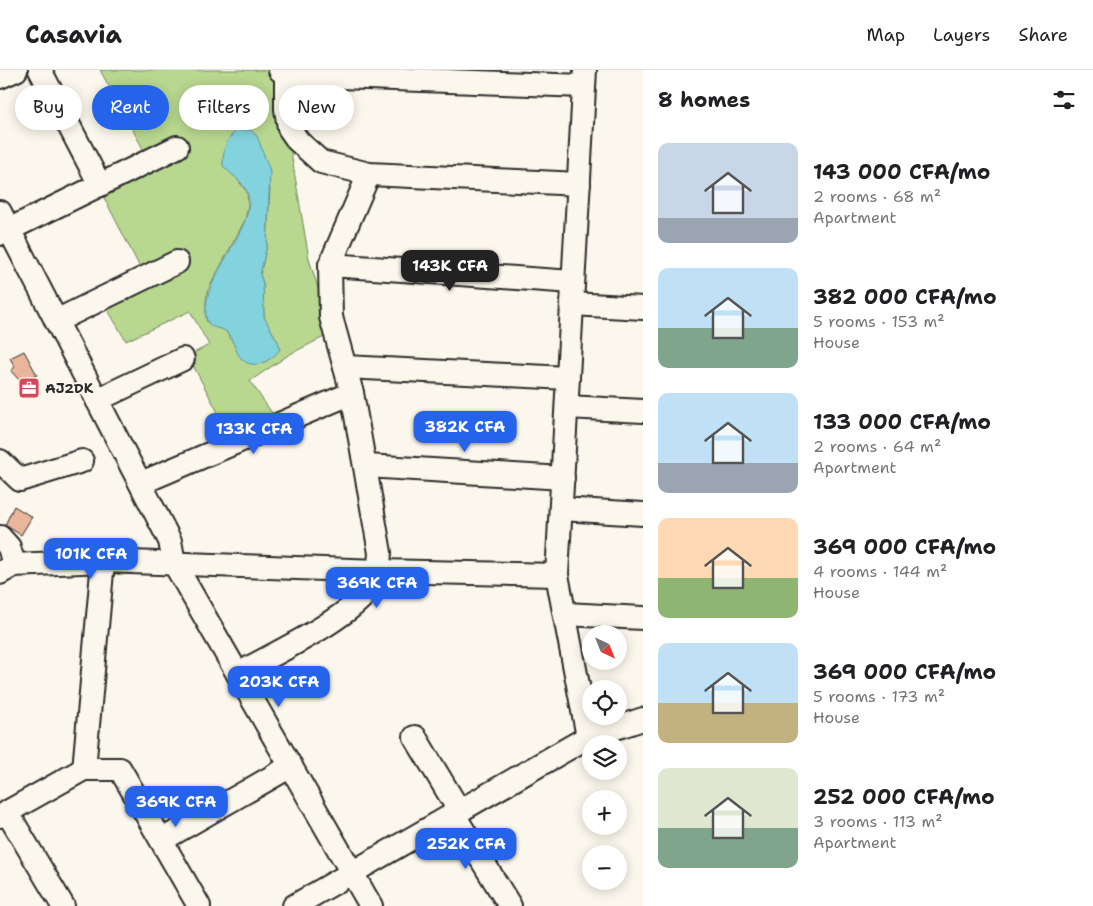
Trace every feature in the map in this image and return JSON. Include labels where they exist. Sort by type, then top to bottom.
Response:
[{"type":"street","points":[[0,77],[16,70]]},
{"type":"street","points":[[40,70],[100,185]]},
{"type":"street","points":[[578,184],[369,174],[321,162],[298,141],[290,128],[286,109],[283,72],[584,78],[568,407],[557,575],[588,735]]},
{"type":"street","points":[[177,147],[100,185],[3,225],[98,400],[170,541],[174,562],[353,873],[370,906]]},
{"type":"street","points":[[238,674],[329,623],[361,599],[373,585],[379,571],[380,553],[366,466],[352,393],[331,317],[330,265],[369,174]]},
{"type":"street","points":[[56,321],[177,262]]},
{"type":"street","points":[[330,265],[573,293],[643,308]]},
{"type":"street","points":[[98,400],[183,359]]},
{"type":"street","points":[[345,368],[568,378]]},
{"type":"street","points":[[140,483],[352,393]]},
{"type":"street","points":[[568,407],[643,411]]},
{"type":"street","points":[[0,461],[20,480],[82,461]]},
{"type":"street","points":[[366,466],[563,478]]},
{"type":"street","points":[[561,509],[643,514]]},
{"type":"street","points":[[0,537],[9,547],[7,569],[103,561],[557,575]]},
{"type":"street","points":[[84,769],[103,561]]},
{"type":"street","points":[[565,614],[643,618]]},
{"type":"street","points":[[594,735],[643,720]]},
{"type":"street","points":[[414,737],[510,906]]},
{"type":"street","points":[[294,906],[582,740]]},
{"type":"street","points":[[162,840],[291,766]]},
{"type":"street","points":[[63,906],[3,812],[84,769],[120,769],[200,906]]},
{"type":"green space","points":[[100,70],[277,70],[280,85],[279,130],[287,130],[309,259],[332,333],[290,354],[250,381],[274,416],[230,435],[188,356],[209,345],[190,311],[126,341],[105,305],[149,285],[95,180],[147,156],[133,130],[169,130],[169,85],[108,85]],"holes":[[[237,179],[270,187],[267,245],[260,275],[263,283],[264,318],[278,342],[232,341],[225,330],[207,322],[206,301],[208,290],[245,220],[248,206],[247,192]]]},
{"type":"water","points":[[237,130],[250,130],[257,136],[270,171],[267,245],[260,275],[263,283],[264,317],[280,349],[267,361],[259,364],[251,364],[243,360],[237,353],[227,332],[210,325],[206,315],[209,293],[240,232],[249,204],[245,188],[223,166],[225,146]]},
{"type":"building","points":[[24,351],[37,375],[20,381],[11,371],[15,367],[10,358]]},
{"type":"building","points":[[14,506],[32,517],[21,535],[5,525]]},
{"type":"place","name":"AJ2DK","points":[[29,388]]}]
